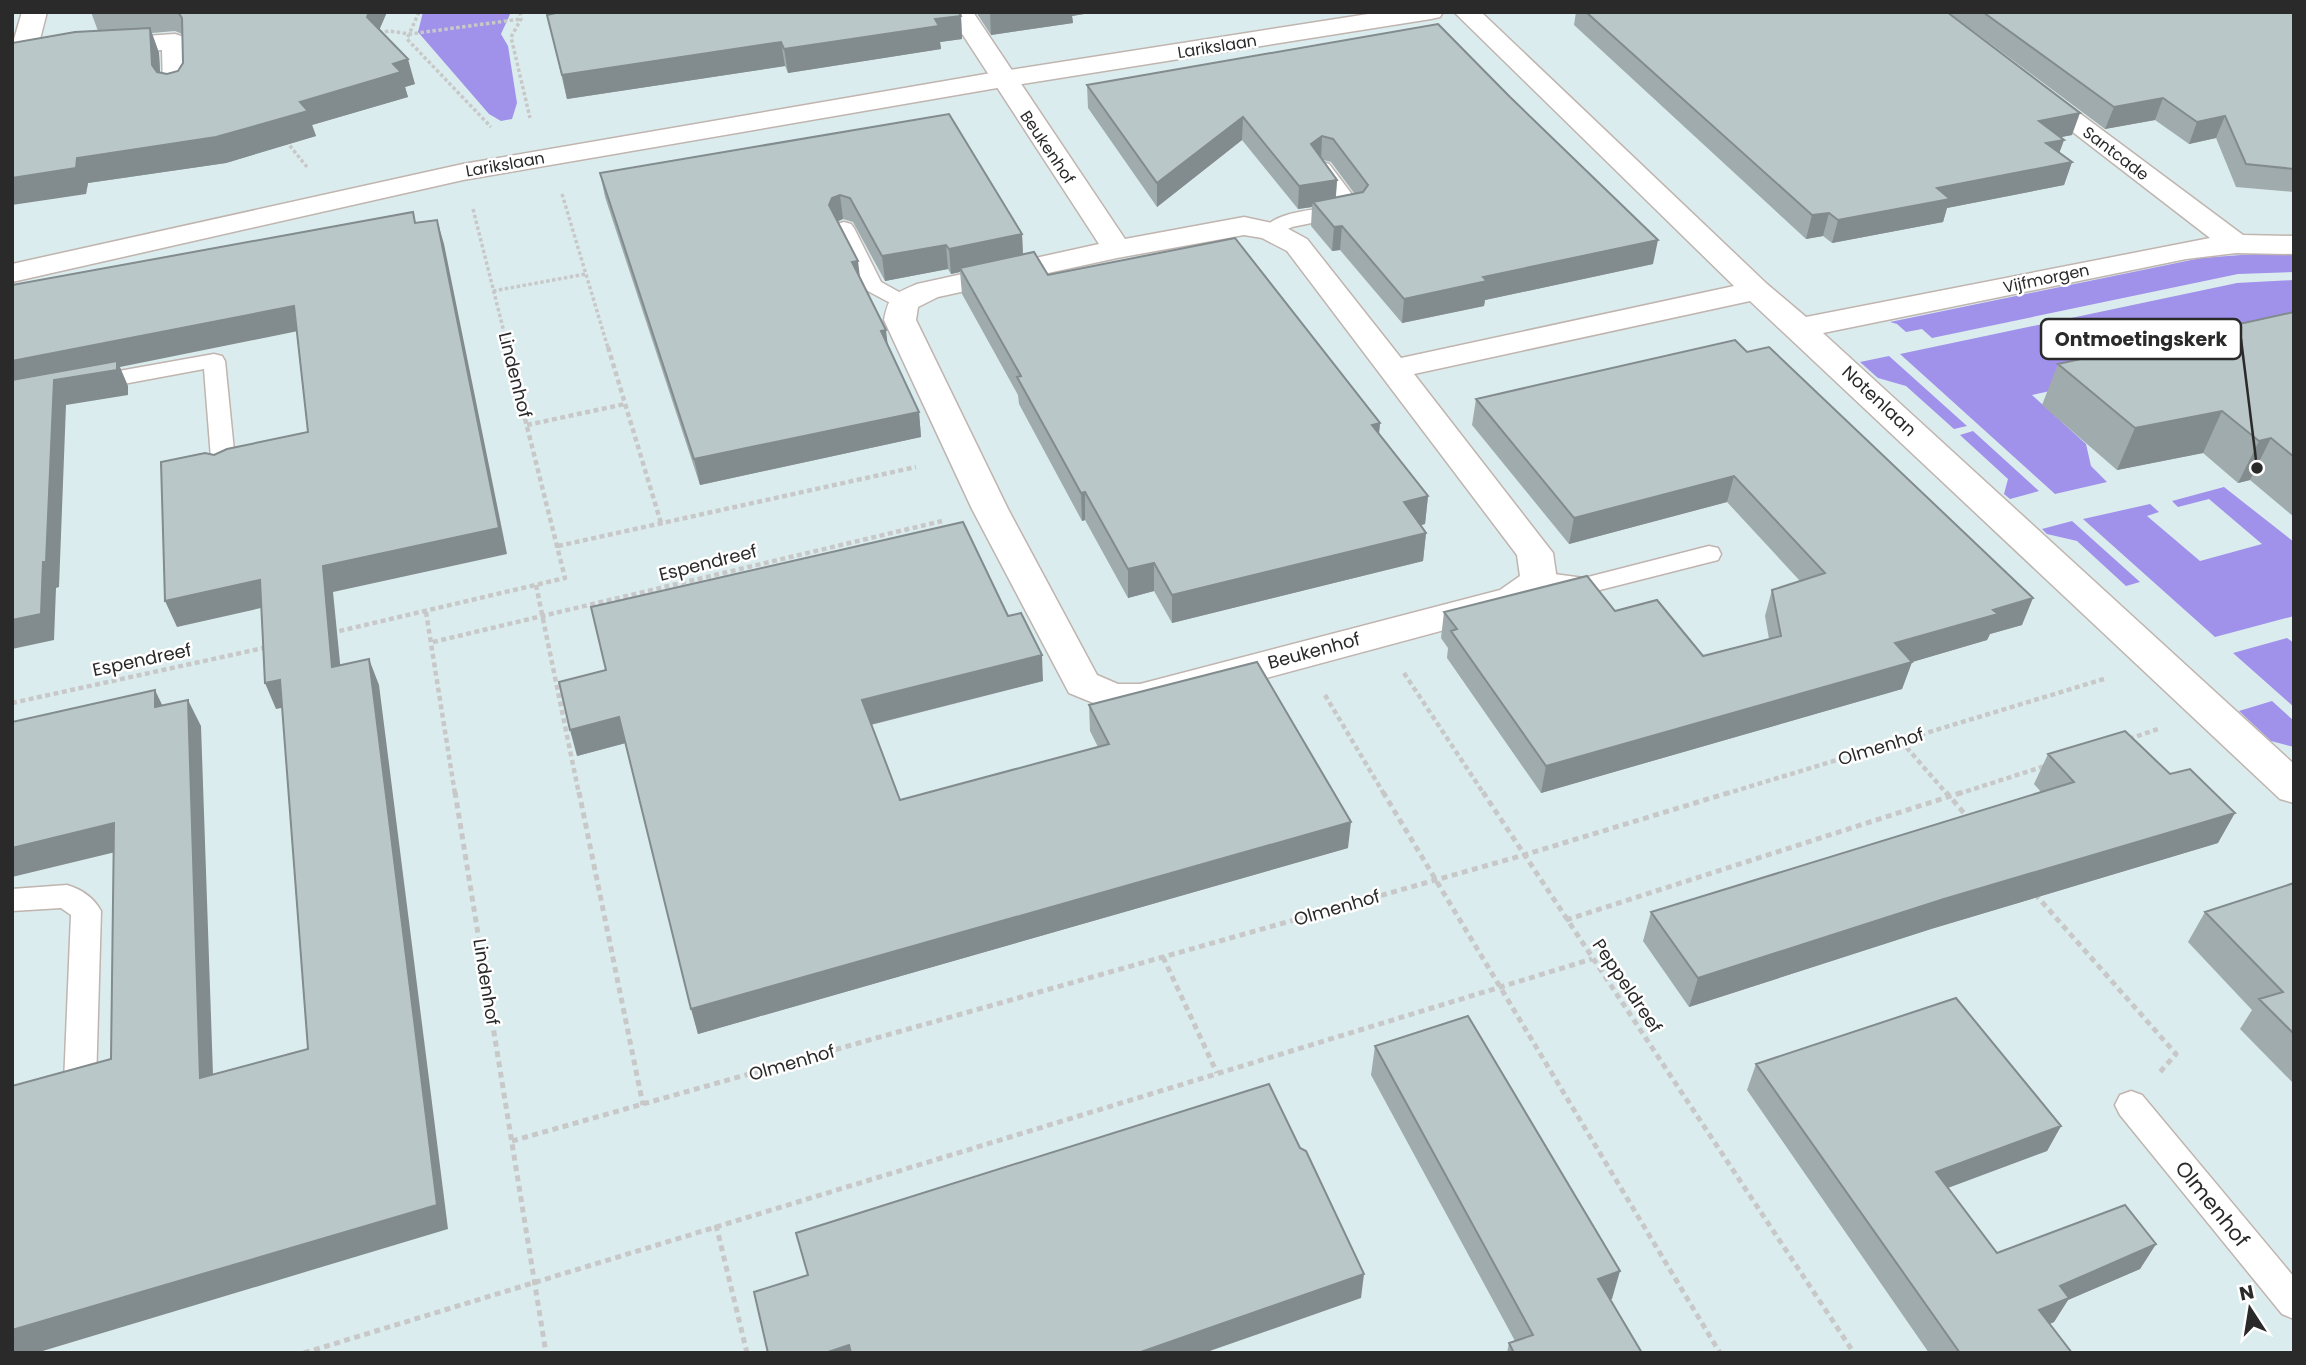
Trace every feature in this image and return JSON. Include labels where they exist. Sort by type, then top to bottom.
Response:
[{"type":"street","points":[[35,12],[18,52],[174,42],[176,88]]},
{"type":"street","points":[[960,12],[1003,79]]},
{"type":"street","name":"Larikslaan","points":[[12,273],[463,172],[533,152],[1431,12]]},
{"type":"street","name":"Notenlaan","points":[[1466,12],[1756,289],[2294,788]]},
{"type":"street","name":"Santcade","points":[[2016,78],[2236,244]]},
{"type":"street","name":"Beukenhof","points":[[1003,79],[1117,249]]},
{"type":"street","points":[[904,302],[928,290],[1117,249],[1244,226],[1271,231],[1297,245],[1535,553],[1539,580]]},
{"type":"street","name":"Vijfmorgen","points":[[1800,328],[2140,257],[2236,244],[2294,245]]},
{"type":"street","points":[[1393,369],[1756,289]]},
{"type":"street","name":"Beukenhof","points":[[904,302],[900,320],[964,457],[1083,684],[1113,697],[1140,698],[1513,599],[1539,580]]},
{"type":"lane","points":[[1271,231],[1286,222],[1353,209],[1322,168]]},
{"type":"lane","points":[[844,228],[873,286],[904,302]]},
{"type":"lane","points":[[66,388],[214,361],[224,471]]},
{"type":"lane","points":[[1539,580],[1584,586],[1709,554]]},
{"type":"lane","points":[[12,900],[67,896],[86,911],[80,1083]]},
{"type":"lane","name":"Olmenhof","points":[[2131,1105],[2294,1303]]},
{"type":"path","points":[[419,12],[407,39],[490,127],[533,152]]},
{"type":"path","points":[[520,12],[521,19],[511,37],[532,126],[533,152],[586,274],[661,523]]},
{"type":"path","points":[[376,34],[389,31],[410,34],[521,19]]},
{"type":"path","points":[[281,136],[334,199]]},
{"type":"path","name":"Lindenhof","points":[[463,172],[565,578],[536,585]]},
{"type":"path","points":[[493,291],[586,274]]},
{"type":"path","points":[[527,425],[625,404]]},
{"type":"path","points":[[558,546],[964,457]]},
{"type":"path","name":"Espendreef","points":[[432,642],[543,618],[990,509]]},
{"type":"path","points":[[320,635],[536,585],[643,1105]]},
{"type":"path","name":"Lindenhof","points":[[426,612],[546,1353]]},
{"type":"path","name":"Peppeldreef","points":[[1379,634],[1854,1353]]},
{"type":"path","name":"Espendreef","points":[[12,703],[279,644]]},
{"type":"path","points":[[1301,655],[1720,1353]]},
{"type":"path","name":"Olmenhof","points":[[512,1141],[1435,881],[2159,663]]},
{"type":"path","points":[[2120,742],[2212,712]]},
{"type":"path","points":[[1900,741],[1976,828]]},
{"type":"path","points":[[1566,920],[2054,763]]},
{"type":"path","points":[[2031,889],[2176,1054],[2131,1105]]},
{"type":"path","points":[[1163,957],[1217,1073]]},
{"type":"path","points":[[304,1353],[534,1280],[1592,959]]},
{"type":"path","points":[[716,1225],[747,1353]]},
{"type":"shaded area","points":[[423,12],[511,12],[501,34],[508,46],[517,103],[512,119],[501,121],[489,114],[418,32]]},
{"type":"shaded area","points":[[2268,253],[2294,254],[2294,272],[2238,274],[1932,338],[1922,329],[1906,332],[1890,322],[2201,258]]},
{"type":"shaded area","points":[[2294,280],[2294,337],[2032,395],[2086,444],[2091,466],[2107,482],[2055,494],[1900,354],[2237,283]]},
{"type":"shaded area","points":[[1889,356],[1967,426],[1954,429],[1906,386],[1878,378],[1860,362]]},
{"type":"shaded area","points":[[1973,431],[2039,491],[2010,499],[2004,494],[2008,479],[1960,435]]},
{"type":"shaded area","points":[[2224,487],[2294,542],[2294,616],[2215,637],[2083,519],[2150,504],[2159,512],[2147,516],[2200,561],[2262,544],[2209,499],[2178,507],[2172,501]]},
{"type":"shaded area","points":[[2072,521],[2140,582],[2126,586],[2077,541],[2047,534],[2042,529]]},
{"type":"shaded area","points":[[2287,638],[2294,643],[2294,707],[2233,653]]},
{"type":"shaded area","points":[[2272,701],[2294,721],[2294,747],[2271,741],[2239,711]]},
{"type":"building","points":[[178,12],[369,12],[367,17],[408,59],[393,64],[401,72],[300,102],[308,111],[216,137],[77,158],[76,168],[12,178],[12,43],[75,32],[150,28],[152,65],[157,72],[167,74],[178,71],[183,63],[182,18]]},
{"type":"building","points":[[560,12],[959,12],[961,16],[935,19],[939,26],[784,49],[781,42],[562,75],[547,15]]},
{"type":"building","points":[[1586,12],[1947,12],[2080,113],[2039,121],[2064,140],[2046,143],[2072,162],[1937,188],[1950,199],[1838,220],[1829,213],[1812,215]]},
{"type":"building","points":[[1983,12],[2294,12],[2294,169],[2246,164],[2225,116],[2197,122],[2163,98],[2114,107]]},
{"type":"building","points":[[1438,24],[1658,240],[1483,277],[1487,281],[1404,299],[1342,226],[1334,227],[1313,202],[1363,192],[1368,185],[1333,139],[1322,136],[1311,144],[1337,180],[1299,186],[1243,117],[1157,183],[1087,85]]},
{"type":"building","points":[[949,114],[1022,234],[949,249],[946,245],[882,256],[850,198],[840,195],[832,198],[829,205],[858,261],[852,262],[886,330],[881,331],[919,412],[694,459],[600,173]]},
{"type":"building","points":[[413,212],[415,223],[437,220],[499,528],[323,566],[332,667],[369,659],[437,1205],[12,1330],[12,1086],[111,1059],[114,823],[12,848],[12,722],[155,690],[155,707],[188,700],[200,1078],[308,1049],[280,680],[265,683],[260,580],[165,601],[161,462],[205,453],[214,455],[227,449],[308,432],[294,306],[12,361],[12,285]]},
{"type":"building","points":[[1235,238],[1380,423],[1372,425],[1428,496],[1404,502],[1426,533],[1172,595],[1154,563],[1128,569],[1085,492],[1081,493],[1017,377],[1021,376],[960,268],[1034,252],[1048,275]]},
{"type":"building","points":[[2294,312],[2294,457],[2271,438],[2259,441],[2222,411],[2135,428],[2058,364]]},
{"type":"building","points":[[1735,340],[1747,352],[1769,347],[2033,598],[1993,610],[1998,614],[1895,643],[1912,662],[1546,766],[1451,631],[1457,629],[1444,612],[1587,576],[1615,611],[1657,600],[1703,656],[1781,636],[1772,590],[1825,573],[1734,476],[1574,518],[1476,399]]},
{"type":"building","points":[[117,361],[117,370],[54,380],[46,562],[43,562],[41,614],[12,620],[12,380]]},
{"type":"building","points":[[963,522],[1008,616],[1021,613],[1042,655],[862,700],[900,800],[1109,744],[1089,705],[1257,662],[1351,822],[691,1009],[619,717],[570,730],[559,682],[606,670],[591,607]]},
{"type":"building","points":[[2125,731],[2170,774],[2190,769],[2235,813],[1944,899],[1698,978],[1651,912],[2074,782],[2048,754]]},
{"type":"building","points":[[2294,883],[2294,1034],[2259,999],[2283,992],[2205,912]]},
{"type":"building","points":[[1956,998],[2061,1126],[1936,1172],[1997,1253],[2125,1205],[2156,1244],[2060,1286],[2069,1298],[2039,1310],[2072,1353],[1960,1353],[1756,1064]]},
{"type":"building","points":[[1468,1016],[1620,1271],[1598,1279],[1642,1353],[1514,1353],[1509,1343],[1533,1335],[1375,1046]]},
{"type":"building","points":[[1269,1084],[1300,1148],[1306,1151],[1364,1274],[1138,1353],[851,1353],[849,1345],[825,1353],[768,1353],[754,1292],[808,1275],[796,1233]]},
{"type":"place","name":"Ontmoetingskerk","points":[[2257,468]]}]
